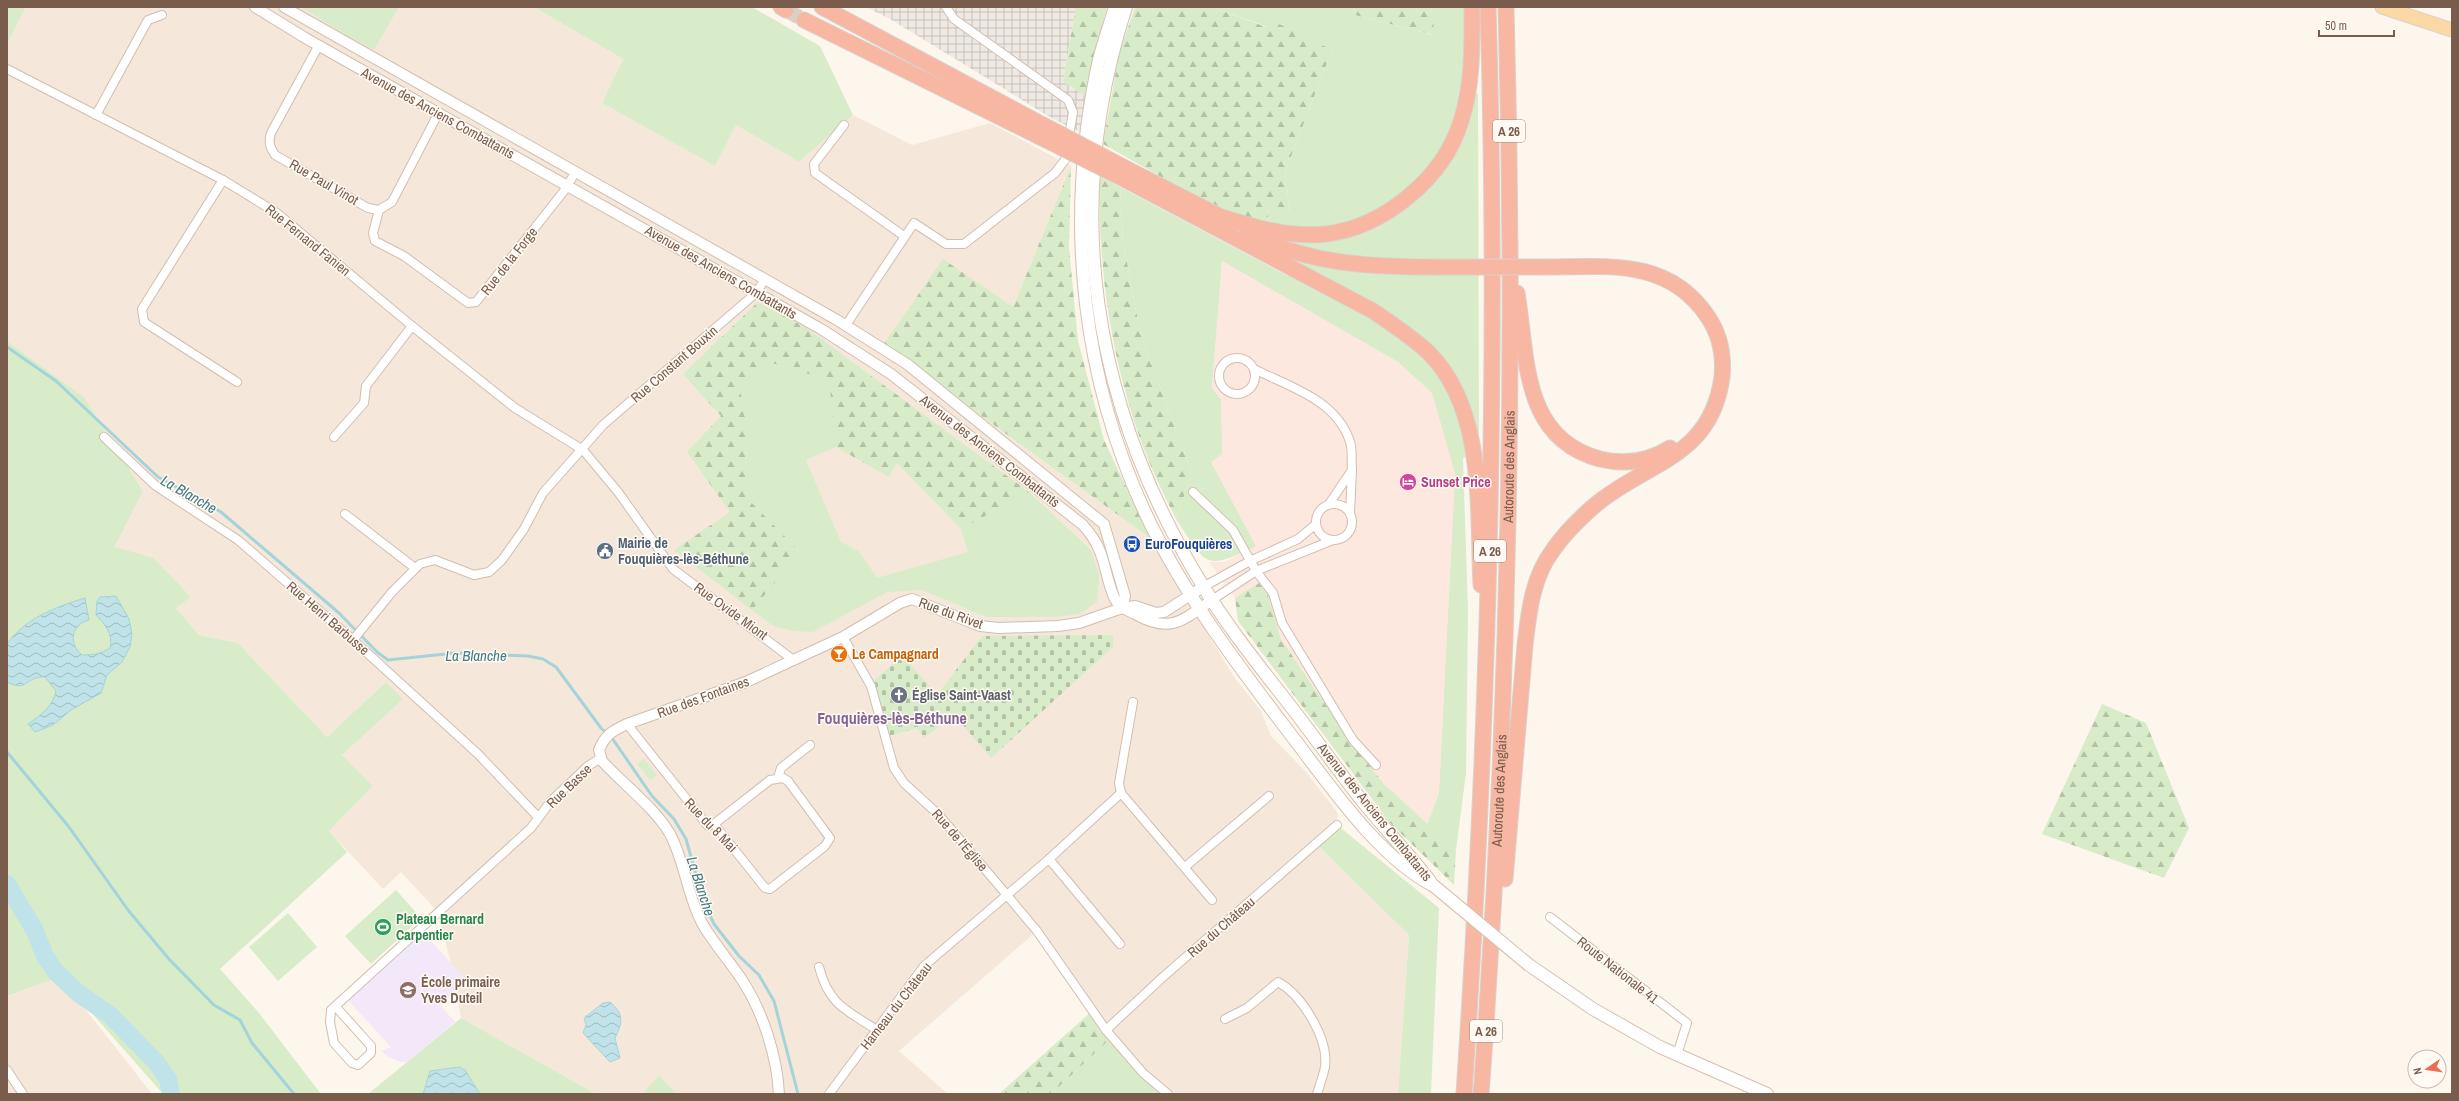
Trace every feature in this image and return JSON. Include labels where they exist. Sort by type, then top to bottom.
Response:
[{"type":"highway","points":[[822,7],[1041,130]]},
{"type":"highway","points":[[1219,222],[1296,234],[1327,234],[1360,224],[1393,210],[1418,189],[1442,161],[1461,122],[1468,96],[1472,64],[1472,7]]},
{"type":"highway","name":"Autoroute des Anglais","points":[[1464,1094],[1486,701],[1491,532],[1493,309],[1488,7]]},
{"type":"highway","name":"Autoroute des Anglais","points":[[1481,1094],[1490,968],[1500,781],[1508,542],[1511,255],[1506,7]]},
{"type":"highway","points":[[804,20],[1041,130],[1219,222],[1298,259],[1323,265],[1362,271],[1550,270],[1612,266],[1634,268],[1656,274],[1688,292],[1710,320],[1719,337],[1723,365],[1720,390],[1714,409],[1701,432],[1667,462],[1620,488],[1594,506],[1552,551],[1538,577],[1530,606],[1525,644],[1504,894],[1490,968]]},
{"type":"highway","points":[[1219,222],[1373,311],[1401,330],[1429,354],[1450,383],[1466,415],[1475,465],[1486,701]]},
{"type":"highway","points":[[1511,255],[1532,394],[1543,419],[1556,435],[1574,448],[1594,457],[1615,463],[1647,459],[1669,449],[1692,429],[1704,408],[1712,389],[1714,364],[1710,338],[1698,316],[1682,299],[1664,287],[1638,279],[1612,275],[1550,270]]},
{"type":"main road","name":"Avenue des Anciens Combattants","points":[[1115,7],[1098,67],[1084,151],[1080,252],[1084,303],[1095,364],[1120,453],[1155,532],[1200,608],[1276,715],[1341,801],[1403,866],[1418,878],[1434,886]]},
{"type":"main road","name":"Avenue des Anciens Combattants","points":[[1126,7],[1105,82],[1098,121],[1092,176],[1091,224],[1094,271],[1110,364],[1139,460],[1174,534],[1203,587],[1212,600],[1260,667],[1363,802],[1434,886]]},
{"type":"main road","points":[[2382,7],[2452,30]]},
{"type":"main road","points":[[1434,886],[1529,965],[1593,1009],[1677,1055],[1767,1094]]},
{"type":"street","name":"Avenue des Anciens Combattants","points":[[255,7],[319,45],[756,292],[820,329],[891,374],[1066,510],[1095,539],[1103,554],[1115,599],[1122,608]]},
{"type":"street","name":"Avenue des Anciens Combattants","points":[[284,7],[846,325],[907,364],[1104,524],[1125,596],[1122,608]]},
{"type":"street","points":[[846,325],[914,223],[946,244],[964,244],[1055,173],[1065,160],[1072,120],[1071,106],[1063,96],[954,19],[946,7]]},
{"type":"street","points":[[96,115],[148,20],[162,15]]},
{"type":"street","name":"Rue Paul Vinot","points":[[319,45],[272,131],[269,139],[270,148],[275,154],[368,208],[378,210]]},
{"type":"street","name":"Rue Fernand Fanien","points":[[7,69],[223,180],[277,212],[412,326],[515,408],[583,450]]},
{"type":"street","points":[[378,210],[392,202],[439,112]]},
{"type":"street","points":[[844,124],[814,164],[815,173],[904,236]]},
{"type":"street","name":"Rue de la Forge","points":[[378,210],[373,233],[375,241],[404,256],[468,304],[476,302],[569,185],[575,173]]},
{"type":"street","points":[[223,180],[142,309],[144,322],[237,382]]},
{"type":"street","name":"Rue Constant Bouxin","points":[[415,568],[420,564],[435,560],[474,576],[489,572],[502,560],[524,529],[543,493],[583,450],[603,425],[756,292],[764,279]]},
{"type":"street","points":[[334,437],[364,403],[366,386],[412,326]]},
{"type":"street","points":[[1122,608],[1156,624],[1168,624],[1185,619],[1256,571],[1348,534],[1352,524],[1350,513],[1352,470],[1351,443],[1341,420],[1326,405],[1254,369],[1247,360],[1236,358],[1230,359],[1221,366],[1218,377],[1220,383],[1228,392],[1241,394],[1251,387],[1254,382],[1254,369]]},
{"type":"street","name":"Rue Henri Barbusse","points":[[104,437],[156,486],[238,540],[357,635],[478,754],[538,817]]},
{"type":"street","name":"Rue Ovide Miont","points":[[583,450],[618,492],[673,569],[792,659]]},
{"type":"street","points":[[1122,608],[1135,606],[1156,613],[1164,612],[1203,587],[1250,561],[1298,539],[1316,524],[1320,510],[1329,504],[1352,470]]},
{"type":"street","points":[[1193,492],[1233,530],[1256,571],[1273,593],[1282,623],[1353,740],[1376,765]]},
{"type":"street","points":[[1329,504],[1341,505],[1350,513]]},
{"type":"street","points":[[345,514],[415,568],[392,592],[357,635]]},
{"type":"street","points":[[1316,524],[1322,535],[1333,540]]},
{"type":"street","name":"Rue du Rivet","points":[[792,659],[843,637],[895,606],[912,599],[980,626],[999,628],[1058,626],[1079,623],[1122,608]]},
{"type":"street","name":"Rue de l'Église","points":[[843,637],[871,686],[894,768],[904,783],[939,814],[1040,936],[1106,1030],[1143,1073],[1168,1094]]},
{"type":"street","name":"Rue des Fontaines","points":[[601,758],[598,750],[608,734],[627,724],[746,682],[792,659]]},
{"type":"street","points":[[1133,702],[1119,783],[1121,793],[1212,900]]},
{"type":"street","name":"Rue du 8 Mai","points":[[627,724],[708,826],[714,824],[766,888],[770,889],[825,846],[830,838],[788,781],[778,778]]},
{"type":"street","points":[[714,824],[770,780],[778,778],[781,768],[810,745]]},
{"type":"street","points":[[601,758],[660,820],[670,834],[702,923],[743,981],[757,1008],[770,1044],[778,1077],[779,1094]]},
{"type":"street","name":"Rue Basse","points":[[335,1006],[531,828],[538,817],[588,766],[601,758]]},
{"type":"street","name":"Hameau du Château","points":[[829,1094],[924,966],[1006,894],[1049,859],[1121,793]]},
{"type":"street","points":[[1185,867],[1269,796]]},
{"type":"street","name":"Rue du Château","points":[[1106,1030],[1163,977],[1337,825]]},
{"type":"street","points":[[1049,859],[1120,944]]},
{"type":"street","name":"Route Nationale 41","points":[[1550,917],[1687,1023],[1677,1055]]},
{"type":"street","points":[[819,967],[824,987],[839,1006],[877,1030]]},
{"type":"street","points":[[1225,1019],[1247,1008],[1278,982],[1286,986],[1312,1016],[1319,1033],[1325,1066],[1317,1094]]},
{"type":"street","points":[[335,1006],[371,1046],[371,1053],[358,1065],[352,1063],[334,1043],[330,1022],[331,1010],[335,1006]]},
{"type":"street","points":[[7,1070],[23,1094]]},
{"type":"shaded area","points":[[26,7],[301,7],[349,37],[374,49],[399,7],[534,7],[623,59],[602,103],[715,166],[736,125],[799,162],[853,115],[912,145],[990,123],[1071,166],[1013,307],[947,391],[1150,538],[1234,677],[1261,711],[1271,736],[1306,772],[1338,813],[1337,825],[1316,844],[1409,935],[1398,1094],[1168,1094],[1143,1073],[1037,931],[899,1051],[948,1094],[677,1094],[659,1075],[642,1094],[596,1094],[461,1018],[450,959],[437,911],[401,872],[383,889],[329,831],[373,786],[342,755],[402,699],[386,682],[327,737],[238,643],[199,635],[176,608],[191,597],[154,558],[115,548],[143,491],[84,397],[7,341],[7,44]]},
{"type":"shaded area","points":[[866,7],[1076,7],[1063,81],[1085,96],[1081,132],[1055,120],[890,19]]},
{"type":"shaded area","points":[[1222,261],[1398,362],[1432,393],[1455,474],[1439,793],[1427,825],[1384,784],[1348,738],[1281,639],[1268,595],[1259,584],[1235,598],[1209,562],[1224,562],[1256,546],[1210,461],[1212,388]]},
{"type":"shaded area","name":"École primaire Yves Duteil","points":[[423,932],[466,980],[440,1005],[455,1022],[407,1062],[401,1062],[389,1057],[381,1051],[391,1047],[348,1000]]},
{"type":"shaded area","points":[[60,977],[152,1094],[7,1094],[7,996]]},
{"type":"green space","points":[[7,7],[26,7],[7,44]]},
{"type":"green space","points":[[301,7],[399,7],[374,50],[349,37]]},
{"type":"green space","points":[[534,7],[752,7],[820,46],[853,115],[799,162],[736,125],[715,166],[602,103],[623,59]]},
{"type":"green space","points":[[1076,7],[1107,7],[1085,96],[1063,81]]},
{"type":"green space","points":[[1135,7],[1212,7],[1266,27],[1279,24],[1332,50],[1285,172],[1290,214],[1266,210],[1270,223],[1249,218],[1206,201],[1103,144],[1119,54]]},
{"type":"green space","points":[[1212,7],[1354,7],[1355,15],[1433,35],[1433,7],[1465,7],[1463,79],[1478,94],[1479,451],[1463,458],[1468,612],[1466,773],[1456,850],[1427,825],[1439,793],[1455,474],[1432,393],[1398,362],[1222,261],[1212,388],[1221,400],[1222,454],[1211,462],[1256,546],[1226,559],[1216,561],[1208,560],[1201,555],[1176,519],[1192,473],[1140,332],[1123,241],[1120,187],[1288,276],[1302,247],[1276,238],[1265,210],[1290,213],[1285,172],[1332,50]]},
{"type":"green space","points":[[1354,7],[1433,7],[1434,35],[1355,15]]},
{"type":"green space","points":[[1071,166],[1069,248],[1078,341],[1104,440],[1150,538],[883,345],[943,259],[1013,307]]},
{"type":"green space","points":[[1100,175],[1120,187],[1123,241],[1140,332],[1192,473],[1176,519],[1153,471],[1137,430],[1117,359],[1110,322],[1101,248]]},
{"type":"green space","points":[[758,302],[805,327],[1029,492],[961,529],[897,463],[889,477],[836,447],[829,380],[772,363],[740,389],[746,424],[745,496],[800,552],[752,610],[674,550],[730,512],[687,452],[721,416],[683,374]]},
{"type":"green space","points":[[7,341],[84,397],[143,491],[115,547],[154,558],[191,597],[176,608],[199,635],[238,643],[327,737],[386,682],[403,699],[342,755],[373,786],[329,831],[347,852],[220,969],[259,1013],[321,1094],[163,1094],[60,977],[7,996]]},
{"type":"green space","points":[[772,363],[829,380],[836,447],[806,460],[841,542],[859,551],[877,578],[968,552],[961,529],[1029,492],[1091,550],[1099,575],[1097,602],[1080,614],[1058,617],[986,617],[922,590],[887,592],[813,632],[793,631],[773,626],[752,610],[800,552],[745,497],[746,424],[740,389]]},
{"type":"green space","points":[[1259,583],[1268,595],[1281,639],[1348,738],[1384,784],[1456,850],[1454,885],[1391,824],[1238,621],[1235,598]]},
{"type":"green space","points":[[1113,635],[1113,647],[991,758],[954,715],[924,738],[917,728],[889,736],[874,680],[903,656],[937,695],[982,636]]},
{"type":"green space","points":[[2102,704],[2146,723],[2189,828],[2164,878],[2042,834]]},
{"type":"green space","points":[[644,759],[657,775],[650,780],[637,764]]},
{"type":"green space","points":[[1337,825],[1439,908],[1431,1094],[1398,1094],[1409,935],[1316,844]]},
{"type":"green space","name":"Plateau Bernard Carpentier","points":[[396,890],[421,918],[371,964],[345,936]]},
{"type":"green space","points":[[288,913],[317,947],[278,981],[249,947]]},
{"type":"green space","points":[[1092,1011],[1112,1037],[1051,1094],[999,1094]]},
{"type":"green space","points":[[461,1018],[596,1094],[368,1094]]},
{"type":"green space","points":[[1112,1037],[1168,1094],[1051,1094]]},
{"type":"green space","points":[[659,1075],[677,1094],[642,1094]]},
{"type":"water","points":[[116,596],[129,619],[132,634],[130,647],[122,662],[107,675],[101,693],[71,710],[53,725],[35,732],[28,724],[42,714],[49,706],[56,691],[45,677],[38,677],[19,686],[7,682],[7,644],[14,635],[32,620],[63,605],[85,598],[89,620],[78,626],[75,630],[73,640],[82,655],[103,652],[110,648],[110,634],[106,626],[96,615],[97,601],[100,597]]},
{"type":"water","points":[[610,1002],[618,1010],[621,1023],[615,1038],[620,1058],[610,1062],[583,1033],[586,1025],[584,1018],[603,1003]]},
{"type":"water","points":[[459,1067],[465,1070],[480,1094],[423,1094],[430,1071]]},
{"type":"waterway","name":"La Blanche","points":[[7,347],[56,381],[158,477],[221,512],[339,613],[377,652],[388,660],[455,653],[528,656],[543,659],[556,667],[601,728],[612,738],[652,796],[674,819],[686,839],[703,900],[714,924],[739,956],[759,975],[774,1001],[798,1094]]},
{"type":"waterway","points":[[7,752],[69,827],[128,910],[169,959],[214,1005],[240,1020],[252,1043],[294,1094]]},
{"type":"waterway","points":[[7,884],[34,929],[45,956],[55,971],[78,993],[110,1015],[156,1062],[168,1079],[171,1094]]},
{"type":"tunnel","points":[[786,10],[804,20]]},
{"type":"place","name":"Sunset Price","points":[[1408,482]]},
{"type":"place","name":"EuroFouquières","points":[[1132,544]]},
{"type":"place","name":"Mairie de Fouquières-lès-Béthune","points":[[605,551]]},
{"type":"place","name":"Le Campagnard","points":[[839,654]]},
{"type":"place","name":"Église Saint-Vaast","points":[[899,695]]},
{"type":"place","name":"Plateau Bernard Carpentier","points":[[383,927]]},
{"type":"place","name":"École primaire Yves Duteil","points":[[408,990]]},
{"type":"district","name":"Fouquières-lès-Béthune","points":[[892,718]]}]
